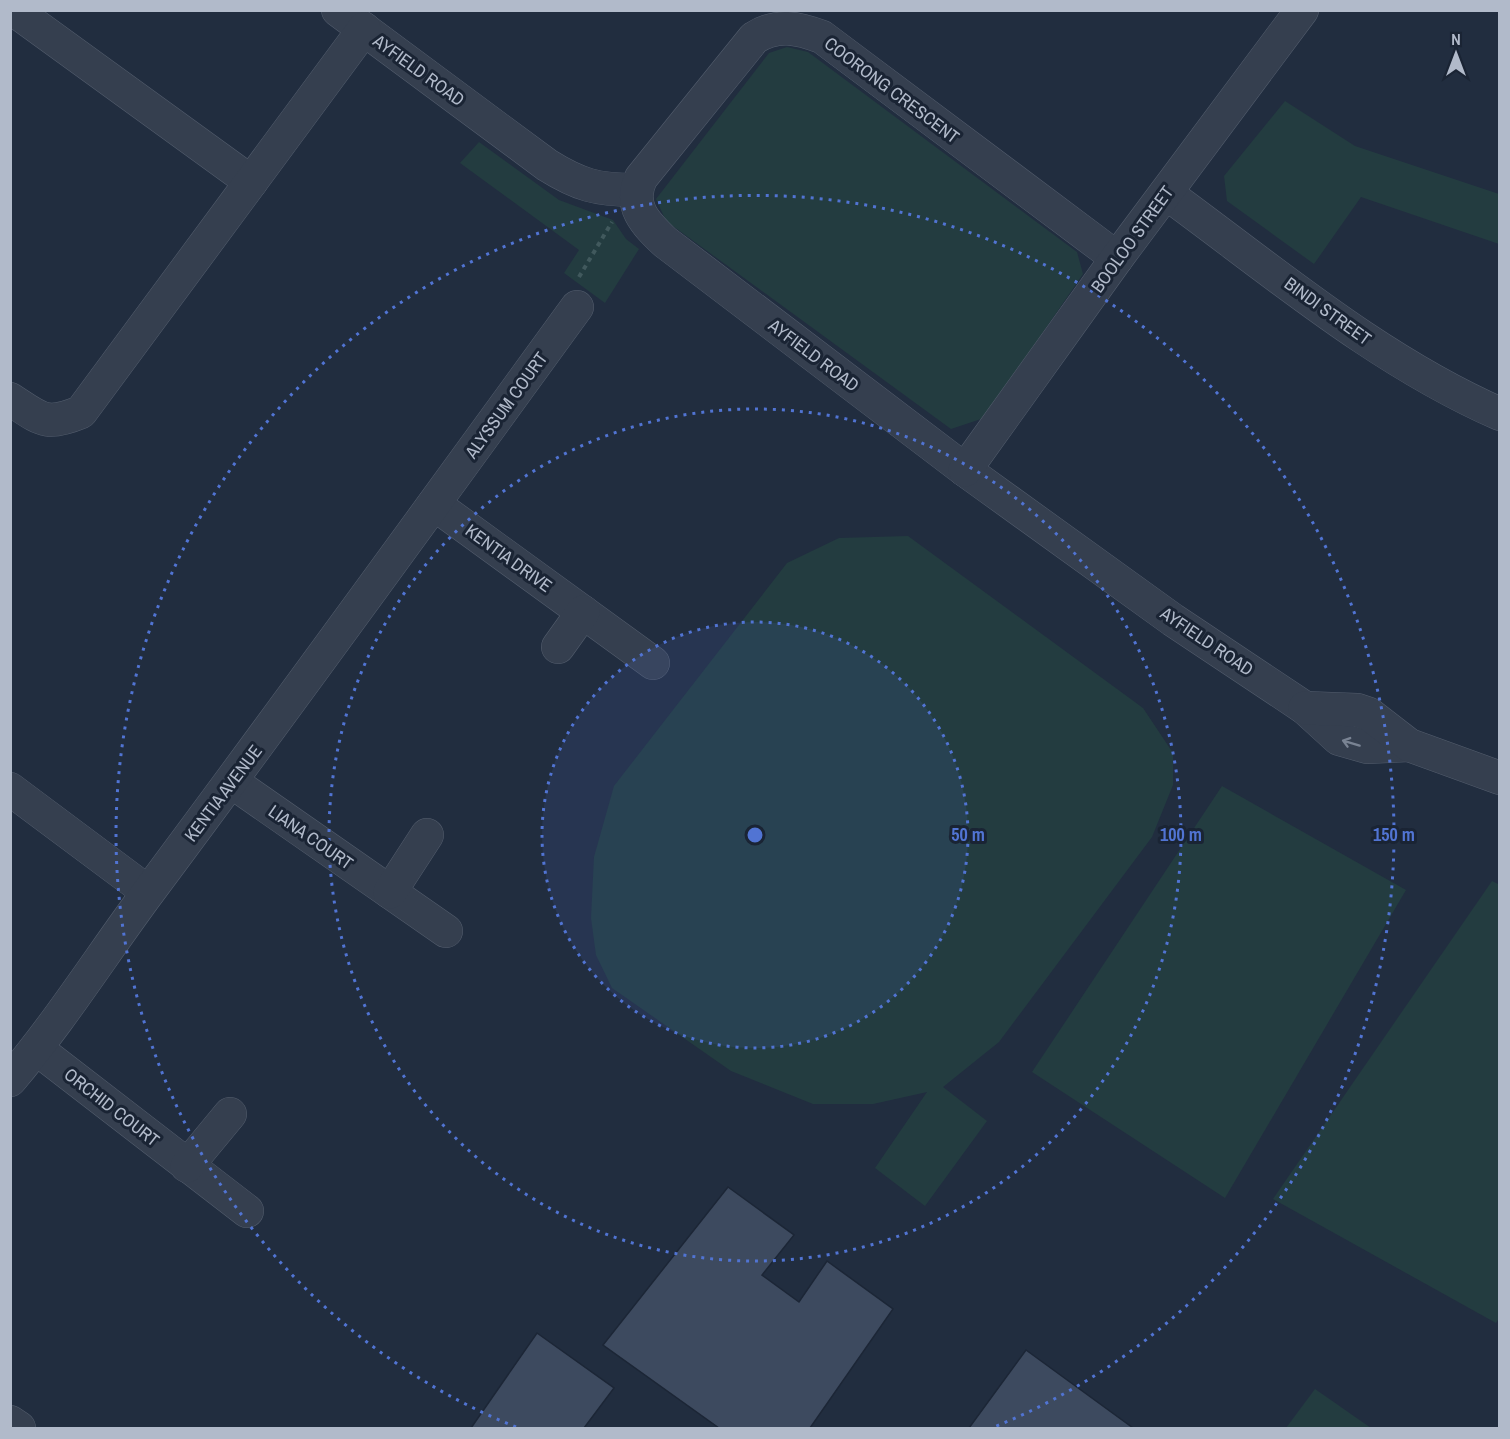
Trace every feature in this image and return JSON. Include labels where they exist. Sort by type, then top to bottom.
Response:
[{"type":"street","points":[[14,10],[251,182]]},
{"type":"street","name":"AYFIELD ROAD","points":[[338,10],[547,165],[570,179],[595,189],[635,190],[637,210],[646,224],[665,242],[965,470],[1173,620],[1305,708],[1327,730],[1350,744],[1367,747],[1409,745],[1500,778]]},
{"type":"street","name":"BOOLOO STREET","points":[[965,470],[1117,258],[1302,10]]},
{"type":"street","name":"COORONG CRESCENT","points":[[635,190],[641,178],[754,38],[764,31],[797,28],[822,37],[1117,258]]},
{"type":"street","points":[[10,399],[40,419],[58,422],[81,412],[363,30]]},
{"type":"street","name":"BINDI STREET","points":[[1166,193],[1390,356],[1452,393],[1500,414]]},
{"type":"street","name":"ALYSSUM COURT","points":[[434,504],[577,307]]},
{"type":"street","name":"KENTIA DRIVE","points":[[434,504],[653,663]]},
{"type":"street","name":"KENTIA AVENUE","points":[[10,1080],[37,1049],[148,892],[232,782],[434,504]]},
{"type":"street","points":[[558,647],[583,612]]},
{"type":"street","name":"LIANA COURT","points":[[232,782],[446,932]]},
{"type":"street","points":[[10,789],[148,892]]},
{"type":"street","points":[[390,892],[427,835]]},
{"type":"street","name":"ORCHID COURT","points":[[37,1049],[247,1211]]},
{"type":"street","points":[[187,1166],[230,1114]]},
{"type":"street","points":[[10,1422],[20,1428]]},
{"type":"path","points":[[577,307],[576,282],[613,220]]},
{"type":"green space","points":[[787,47],[808,52],[1077,252],[1083,274],[984,418],[951,429],[666,221],[656,199],[769,53]]},
{"type":"green space","points":[[1285,101],[1355,146],[1499,194],[1499,244],[1361,197],[1314,264],[1227,201],[1224,176]]},
{"type":"green space","points":[[479,142],[559,200],[613,220],[626,239],[639,249],[605,303],[564,273],[579,250],[460,163]]},
{"type":"green space","points":[[908,536],[1143,708],[1173,753],[1173,785],[1152,837],[999,1042],[943,1087],[987,1121],[925,1206],[875,1168],[927,1092],[873,1104],[813,1104],[731,1071],[612,988],[596,955],[591,918],[594,857],[614,786],[787,563],[839,538]]},
{"type":"green space","points":[[1222,786],[1406,890],[1225,1198],[1032,1072]]},
{"type":"green space","points":[[1492,881],[1500,885],[1500,1317],[1496,1323],[1273,1199]]},
{"type":"green space","points":[[1315,1389],[1371,1428],[1286,1428]]},
{"type":"building","points":[[728,1187],[794,1235],[762,1275],[799,1302],[827,1261],[893,1309],[810,1428],[719,1428],[603,1345]]},
{"type":"building","points":[[537,1333],[614,1388],[584,1428],[471,1428]]},
{"type":"building","points":[[1026,1350],[1133,1428],[969,1428]]}]
